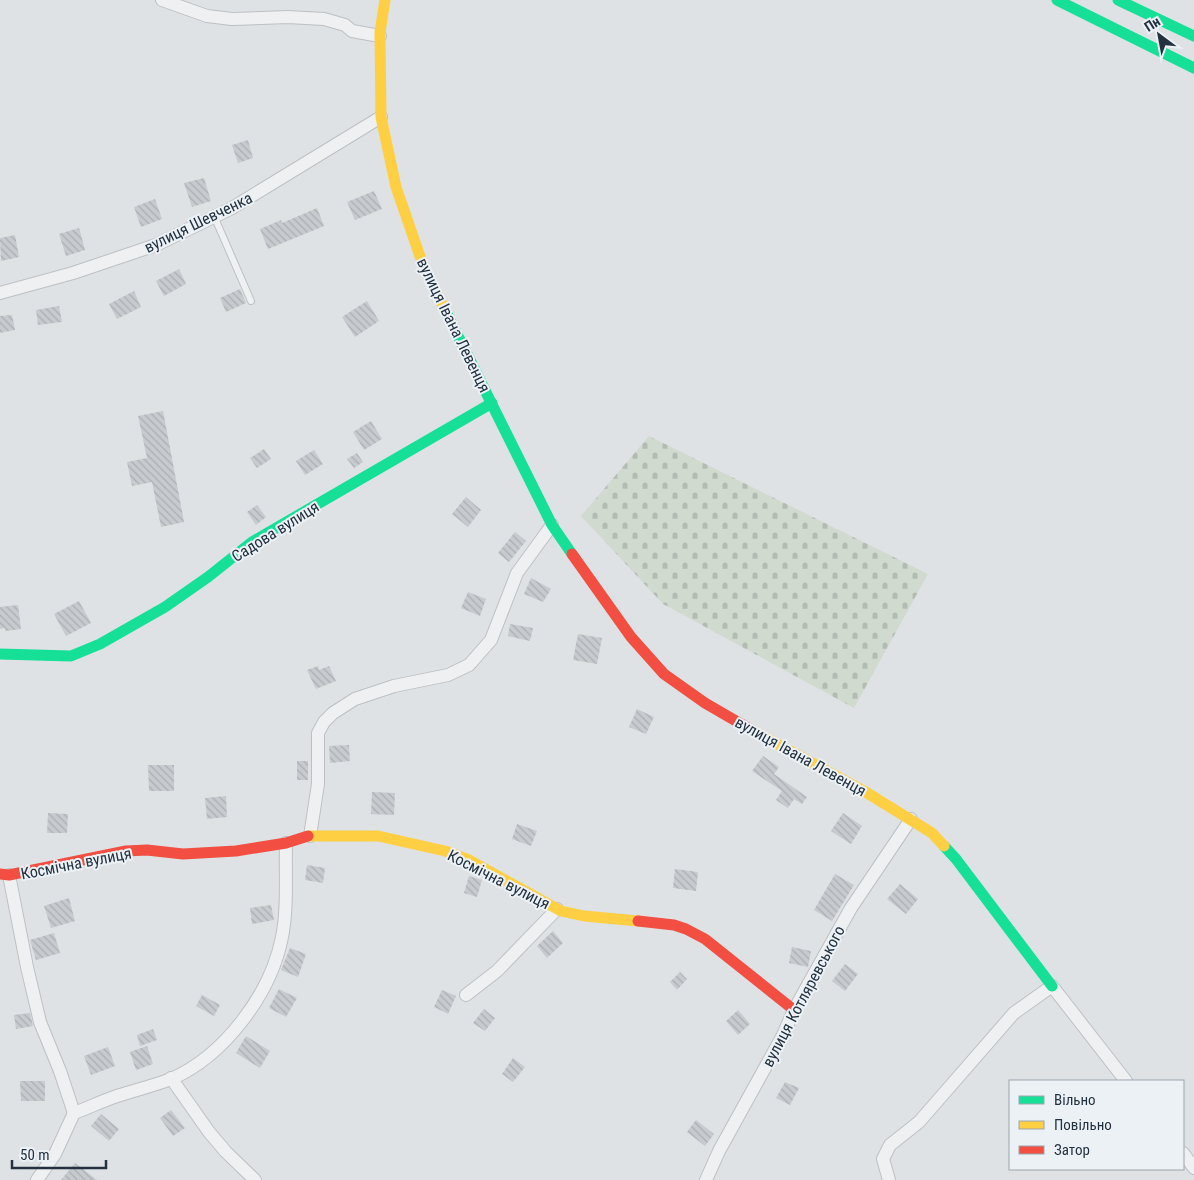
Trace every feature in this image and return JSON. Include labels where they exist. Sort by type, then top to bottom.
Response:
[{"type":"main road","name":"вулиця Івана Левенця","points":[[385,0],[380,36],[381,117],[396,187],[424,268],[552,525],[631,637],[664,674],[705,703],[911,819],[932,833],[956,859],[1052,986]]},
{"type":"main road","points":[[1057,0],[1194,68]]},
{"type":"main road","points":[[1118,0],[1194,36]]},
{"type":"main road","name":"Садова вулиця","points":[[0,654],[71,656],[100,644],[165,607],[208,577],[252,542],[492,403]]},
{"type":"main road","name":"Космічна вулиця","points":[[4,875],[126,851],[146,850],[183,854],[236,851],[286,843],[310,836],[378,836],[445,851],[469,860],[561,911],[584,916],[654,922],[686,929],[705,939],[794,1010]]},
{"type":"street","points":[[162,0],[207,16],[232,19],[288,17],[324,20],[345,24],[352,31],[380,36]]},
{"type":"street","name":"вулиця Шевченка","points":[[0,293],[73,273],[156,245],[232,208],[381,117]]},
{"type":"street","points":[[310,836],[318,784],[318,732],[324,722],[333,713],[354,699],[394,686],[448,675],[469,665],[491,640],[517,573],[552,525]]},
{"type":"street","name":"вулиця Котляревського","points":[[706,1180],[782,1037],[794,1010],[851,908],[911,819]]},
{"type":"street","points":[[74,1113],[171,1078],[193,1067],[231,1034],[260,994],[274,964],[282,939],[285,918],[286,843]]},
{"type":"street","points":[[4,875],[40,1022],[60,1071],[74,1113],[55,1154],[37,1180]]},
{"type":"street","points":[[466,995],[497,971],[557,908]]},
{"type":"street","points":[[889,1180],[882,1159],[890,1145],[919,1122],[1014,1013],[1052,986],[1125,1080]]},
{"type":"street","points":[[171,1078],[209,1132],[226,1152],[255,1180]]},
{"type":"street","points":[[1184,1154],[1194,1168]]},
{"type":"lane","points":[[214,216],[251,301]]},
{"type":"green space","points":[[649,436],[928,574],[854,708],[663,604],[581,516]]},
{"type":"building","points":[[248,140],[253,158],[238,163],[232,145]]},
{"type":"building","points":[[204,178],[211,201],[192,207],[184,183]]},
{"type":"building","points":[[374,191],[382,209],[355,220],[347,202]]},
{"type":"building","points":[[155,199],[162,219],[141,227],[134,207]]},
{"type":"building","points":[[317,208],[324,226],[268,249],[260,229],[281,220],[282,223]]},
{"type":"building","points":[[79,228],[85,250],[66,256],[59,234]]},
{"type":"building","points":[[15,235],[19,257],[1,261],[0,238]]},
{"type":"building","points":[[179,269],[186,284],[164,296],[156,281]]},
{"type":"building","points":[[240,289],[246,303],[226,312],[220,298]]},
{"type":"building","points":[[134,291],[141,307],[117,319],[109,304]]},
{"type":"building","points":[[367,301],[379,321],[355,337],[342,317]]},
{"type":"building","points":[[59,306],[62,322],[38,325],[36,310]]},
{"type":"building","points":[[12,315],[15,330],[0,333],[0,316]]},
{"type":"building","points":[[163,411],[184,522],[161,527],[152,482],[132,486],[127,462],[147,458],[138,416]]},
{"type":"building","points":[[371,421],[382,439],[364,450],[353,432]]},
{"type":"building","points":[[264,449],[271,459],[257,468],[250,458]]},
{"type":"building","points":[[314,450],[323,464],[305,475],[296,461]]},
{"type":"building","points":[[357,453],[363,462],[354,468],[347,459]]},
{"type":"building","points":[[466,497],[481,510],[468,527],[452,514]]},
{"type":"building","points":[[257,505],[266,517],[256,525],[247,512]]},
{"type":"building","points":[[515,532],[526,541],[509,562],[498,553]]},
{"type":"building","points":[[531,578],[551,589],[543,602],[524,594]]},
{"type":"building","points":[[468,592],[486,599],[480,616],[461,608]]},
{"type":"building","points":[[79,601],[91,623],[66,636],[54,614]]},
{"type":"building","points":[[18,605],[21,629],[5,631],[5,628],[0,629],[0,607]]},
{"type":"building","points":[[510,624],[533,628],[530,641],[508,636]]},
{"type":"building","points":[[578,634],[602,638],[597,664],[573,660]]},
{"type":"building","points":[[318,666],[319,670],[329,666],[336,681],[316,689],[307,670]]},
{"type":"building","points":[[637,709],[654,717],[646,734],[629,727]]},
{"type":"building","points":[[349,745],[350,761],[330,763],[329,746]]},
{"type":"building","points":[[763,756],[779,767],[774,774],[807,797],[802,804],[794,799],[788,808],[776,800],[782,791],[752,771]]},
{"type":"building","points":[[297,761],[308,761],[308,780],[297,780]]},
{"type":"building","points":[[148,765],[174,765],[174,791],[149,791]]},
{"type":"building","points":[[372,792],[395,793],[394,815],[371,814]]},
{"type":"building","points":[[226,796],[227,817],[207,819],[205,798]]},
{"type":"building","points":[[48,813],[68,814],[67,833],[47,833]]},
{"type":"building","points":[[843,813],[862,826],[851,844],[831,831]]},
{"type":"building","points":[[517,824],[537,831],[531,846],[512,839]]},
{"type":"building","points":[[307,865],[325,868],[323,883],[305,880]]},
{"type":"building","points":[[675,869],[698,872],[696,891],[673,888]]},
{"type":"building","points":[[835,874],[854,885],[832,921],[814,910]]},
{"type":"building","points":[[469,876],[482,880],[477,897],[464,893]]},
{"type":"building","points":[[900,884],[918,899],[906,914],[887,899]]},
{"type":"building","points":[[69,898],[75,921],[51,928],[44,906]]},
{"type":"building","points":[[271,905],[274,920],[252,924],[250,908]]},
{"type":"building","points":[[553,931],[563,943],[547,958],[537,946]]},
{"type":"building","points":[[54,933],[60,953],[36,960],[30,940]]},
{"type":"building","points":[[792,947],[811,951],[808,967],[789,963]]},
{"type":"building","points":[[290,948],[306,954],[298,977],[281,970]]},
{"type":"building","points":[[845,964],[858,974],[845,991],[832,981]]},
{"type":"building","points":[[680,972],[687,979],[677,990],[670,982]]},
{"type":"building","points":[[279,989],[297,998],[286,1017],[269,1008]]},
{"type":"building","points":[[442,990],[456,996],[448,1014],[434,1007]]},
{"type":"building","points":[[202,995],[220,1005],[214,1016],[196,1006]]},
{"type":"building","points":[[484,1009],[495,1018],[485,1031],[473,1023]]},
{"type":"building","points":[[738,1010],[750,1024],[738,1035],[726,1021]]},
{"type":"building","points":[[30,1013],[33,1026],[16,1029],[14,1015]]},
{"type":"building","points":[[153,1029],[157,1040],[140,1046],[137,1035]]},
{"type":"building","points":[[246,1036],[270,1051],[260,1068],[236,1053]]},
{"type":"building","points":[[147,1046],[153,1064],[136,1070],[130,1052]]},
{"type":"building","points":[[108,1047],[115,1066],[91,1075],[84,1056]]},
{"type":"building","points":[[513,1058],[525,1067],[513,1082],[502,1074]]},
{"type":"building","points":[[20,1081],[45,1081],[45,1101],[21,1101]]},
{"type":"building","points":[[785,1082],[799,1088],[790,1105],[776,1098]]},
{"type":"building","points":[[171,1110],[185,1128],[173,1136],[160,1118]]},
{"type":"building","points":[[101,1114],[119,1129],[109,1141],[91,1126]]},
{"type":"building","points":[[696,1120],[714,1134],[705,1146],[687,1132]]},
{"type":"building","points":[[75,1163],[97,1180],[61,1180]]},
{"type":"traffic: fast","points":[[1057,0],[1194,68]]},
{"type":"traffic: fast","points":[[1118,0],[1194,36]]},
{"type":"traffic: fast","points":[[444,308],[552,525],[572,554]]},
{"type":"traffic: fast","points":[[0,654],[71,656],[100,644],[165,607],[208,577],[252,542],[492,403]]},
{"type":"traffic: fast","points":[[944,846],[956,859],[1052,986]]},
{"type":"traffic: slow","points":[[385,0],[380,32],[381,117],[396,187],[424,268],[444,308]]},
{"type":"traffic: slow","points":[[755,732],[864,791],[932,833],[944,846]]},
{"type":"traffic: slow","points":[[308,836],[378,836],[445,851],[469,860],[561,911],[584,916],[638,921]]},
{"type":"traffic: jam","points":[[572,554],[631,637],[664,674],[705,703],[755,732]]},
{"type":"traffic: jam","points":[[0,874],[9,875],[126,851],[147,850],[183,854],[236,851],[286,843],[308,836]]},
{"type":"traffic: jam","points":[[638,921],[674,925],[705,939],[794,1010]]}]
